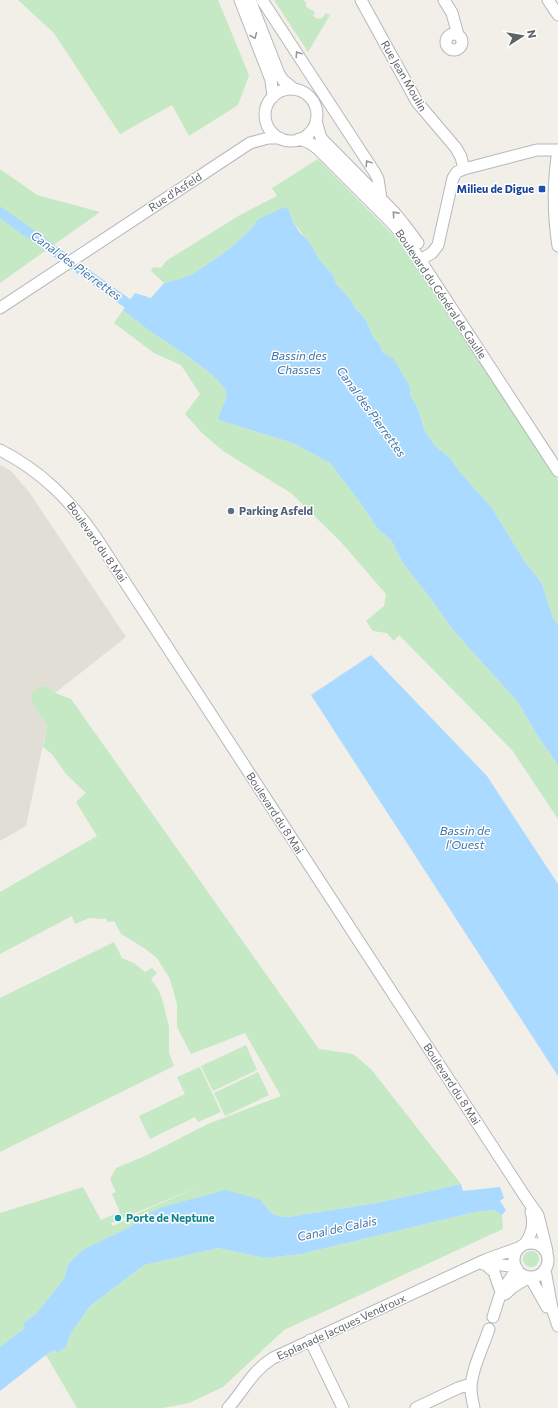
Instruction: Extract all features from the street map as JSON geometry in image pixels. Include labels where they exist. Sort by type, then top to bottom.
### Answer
[{"type":"street","points":[[240,0],[251,16],[281,77],[294,90]]},
{"type":"street","points":[[250,0],[251,16],[271,80],[273,97]]},
{"type":"street","points":[[262,0],[375,173],[378,179],[381,199]]},
{"type":"street","name":"Rue Jean Moulin","points":[[361,0],[417,102],[456,148],[464,169]]},
{"type":"street","points":[[444,0],[452,13],[458,35]]},
{"type":"street","points":[[548,0],[558,15]]},
{"type":"street","points":[[251,16],[264,10],[270,12]]},
{"type":"street","points":[[294,90],[304,93],[312,100],[316,110],[316,121],[308,133],[299,139],[291,141],[280,138],[274,134],[269,129],[265,118],[267,105],[273,97],[281,91],[294,90]]},
{"type":"street","name":"Rue d'Asfeld","points":[[0,308],[250,143],[259,132],[265,118]]},
{"type":"street","name":"Boulevard du Général de Gaulle","points":[[316,121],[321,138],[403,223],[423,258],[558,471]]},
{"type":"street","name":"Rue d'Asfeld","points":[[250,143],[268,138],[280,138]]},
{"type":"street","name":"Boulevard du Général de Gaulle","points":[[299,139],[310,143],[318,149],[365,196],[423,258],[558,458]]},
{"type":"street","points":[[423,258],[435,249],[439,241],[453,178],[457,172],[536,150],[558,150],[554,192],[557,239]]},
{"type":"street","name":"Boulevard du 8 Mai","points":[[0,450],[26,465],[56,489],[74,508],[95,536],[538,1215],[546,1251]]},
{"type":"street","name":"Boulevard du 8 Mai","points":[[522,1246],[530,1235],[533,1225],[533,1216],[526,1198]]},
{"type":"street","points":[[532,1242],[543,1247],[549,1260],[545,1270],[548,1290],[557,1324],[530,1277],[521,1274],[516,1268],[514,1258],[522,1246],[532,1242]]},
{"type":"street","name":"Esplanade Jacques Vendroux","points":[[231,1407],[252,1376],[266,1363],[310,1340],[485,1260],[522,1246]]},
{"type":"street","points":[[485,1264],[494,1272],[500,1297]]},
{"type":"street","name":"Esplanade Jacques Vendroux","points":[[470,1268],[485,1264],[500,1264],[516,1268]]},
{"type":"street","points":[[493,1317],[500,1297],[516,1268]]},
{"type":"street","points":[[500,1297],[530,1277],[537,1276],[545,1270]]},
{"type":"street","points":[[474,1408],[471,1395],[471,1384],[489,1329]]},
{"type":"street","points":[[310,1340],[343,1408]]},
{"type":"street","points":[[416,1408],[458,1388],[471,1384]]},
{"type":"shaded area","points":[[0,465],[10,470],[29,492],[126,637],[55,693],[49,687],[39,687],[34,706],[47,725],[26,826],[0,841]]},
{"type":"green space","points":[[18,0],[218,0],[249,75],[238,105],[189,136],[172,105],[120,134],[54,33]]},
{"type":"green space","points":[[274,0],[303,0],[306,2],[306,7],[315,12],[313,16],[318,19],[322,18],[326,13],[330,15],[308,52]]},
{"type":"green space","points":[[318,159],[404,246],[558,480],[558,625],[553,618],[542,584],[525,562],[492,508],[459,471],[451,459],[435,446],[424,429],[418,409],[410,395],[410,387],[383,353],[379,343],[373,337],[366,320],[355,308],[351,300],[335,284],[333,275],[319,260],[315,251],[292,220],[289,210],[257,220],[253,227],[232,247],[193,274],[164,283],[151,271],[153,267],[161,268],[166,261],[240,215],[277,196],[272,188]]},
{"type":"green space","points":[[0,169],[37,195],[100,212],[0,283]]},
{"type":"green space","points":[[123,310],[147,329],[203,367],[222,384],[227,395],[219,416],[219,420],[293,443],[330,463],[360,502],[377,528],[391,540],[403,563],[453,630],[518,702],[535,732],[558,765],[558,819],[512,750],[399,635],[394,641],[387,633],[373,631],[366,621],[384,606],[386,594],[340,541],[291,493],[223,451],[202,433],[185,414],[200,394],[181,365],[154,353],[114,323]]},
{"type":"green space","points":[[43,686],[49,687],[55,693],[71,699],[319,1049],[353,1054],[371,1069],[461,1184],[377,1203],[288,1217],[275,1215],[261,1200],[141,1217],[130,1227],[84,1249],[68,1264],[64,1279],[36,1314],[24,1322],[24,1329],[0,1347],[0,1213],[83,1187],[101,1220],[120,1212],[112,1194],[116,1192],[110,1179],[116,1168],[145,1156],[208,1124],[281,1096],[245,1033],[191,1054],[177,1027],[177,1004],[170,979],[157,958],[121,934],[114,921],[108,922],[105,918],[89,918],[75,924],[72,916],[0,954],[0,892],[97,836],[76,802],[86,793],[66,774],[52,754],[43,747],[47,725],[33,704],[32,693],[36,689]],"holes":[[[203,1185],[129,1217],[128,1219],[113,1226],[111,1223]]]},
{"type":"green space","points":[[114,942],[122,958],[134,963],[145,972],[152,968],[157,973],[151,979],[159,991],[163,1002],[169,1027],[169,1053],[174,1066],[0,1152],[0,998]]},
{"type":"green space","points":[[246,1045],[257,1070],[213,1091],[201,1066]]},
{"type":"green space","points":[[200,1067],[221,1112],[198,1122],[195,1117],[150,1139],[139,1116],[185,1094],[177,1077]]},
{"type":"green space","points":[[258,1072],[269,1095],[225,1116],[214,1093]]},
{"type":"green space","points":[[495,1210],[502,1215],[503,1229],[284,1330],[223,1387],[189,1403],[163,1408],[77,1408],[46,1355],[54,1350],[55,1353],[66,1347],[71,1333],[90,1306],[144,1265],[218,1248],[265,1258],[301,1254],[475,1212]]},
{"type":"green space","points":[[531,1251],[537,1253],[539,1259],[537,1265],[531,1267],[525,1265],[523,1259],[525,1253]]},
{"type":"water","name":"Bassin des Chasses","points":[[285,207],[289,210],[292,220],[300,233],[307,239],[319,260],[333,275],[336,284],[351,300],[355,308],[366,320],[373,337],[379,343],[383,353],[393,358],[410,387],[410,395],[418,409],[424,429],[435,446],[451,459],[459,471],[492,508],[525,562],[542,584],[553,618],[558,625],[558,765],[535,732],[518,702],[453,630],[403,563],[391,540],[377,528],[360,502],[330,463],[293,443],[219,420],[219,416],[227,395],[222,384],[203,367],[147,329],[123,310],[135,293],[151,298],[164,283],[193,274],[232,247],[253,227],[257,220]]},
{"type":"water","name":"Bassin de l'Ouest","points":[[371,655],[487,776],[558,884],[558,1076],[311,695]]},
{"type":"water","name":"Canal de Calais","points":[[461,1184],[463,1191],[500,1187],[504,1198],[500,1201],[506,1210],[502,1215],[494,1210],[475,1212],[301,1254],[265,1258],[218,1248],[144,1265],[90,1306],[71,1333],[66,1347],[56,1353],[54,1350],[46,1355],[0,1391],[0,1347],[24,1329],[24,1322],[36,1314],[64,1279],[68,1264],[84,1249],[130,1227],[141,1217],[163,1207],[226,1190],[261,1200],[275,1215],[288,1217],[377,1203]]},
{"type":"waterway","name":"Canal des Pierrettes","points":[[0,212],[138,311]]},
{"type":"place","name":"Milieu de Digue","points":[[542,189]]},
{"type":"place","name":"Parking Asfeld","points":[[231,511]]},
{"type":"place","name":"Porte de Neptune","points":[[118,1218]]}]
